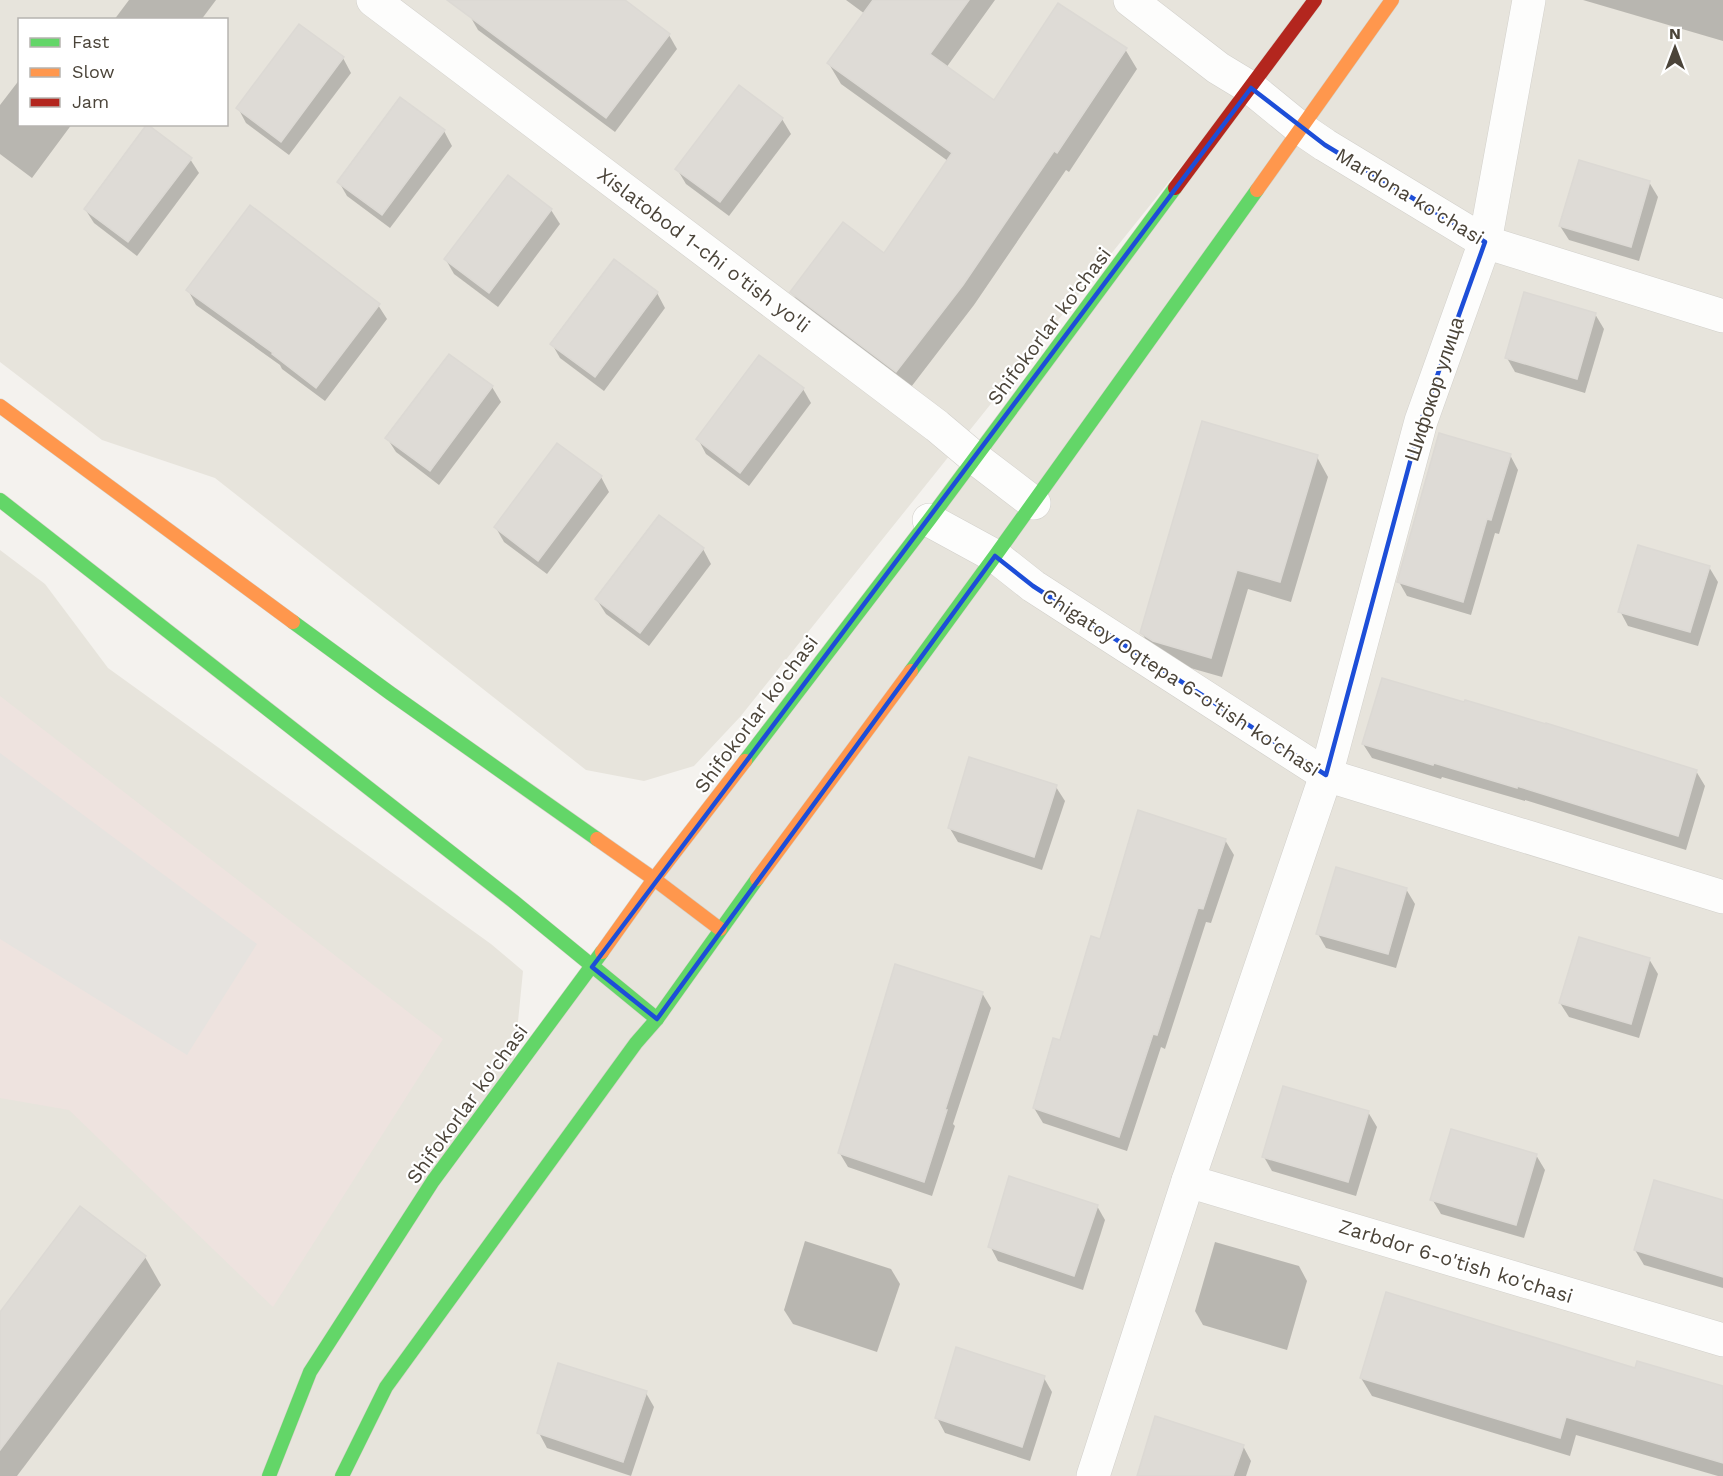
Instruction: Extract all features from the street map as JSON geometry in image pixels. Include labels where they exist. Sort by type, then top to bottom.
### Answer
[{"type":"main road","name":"Shifokorlar ko'chasi","points":[[269,1476],[310,1372],[433,1181],[592,967],[654,879],[929,520],[1315,0]]},
{"type":"main road","points":[[342,1476],[387,1387],[720,929],[996,556],[1392,0]]},
{"type":"main road","points":[[0,406],[390,693],[654,879],[720,929]]},
{"type":"main road","points":[[0,500],[513,901],[657,1018]]},
{"type":"street","name":"Xislatobod 1-chi o'tish yo'li","points":[[373,0],[1034,502]]},
{"type":"street","name":"Mardona ko'chasi","points":[[1130,0],[1218,68],[1251,88],[1300,128],[1485,242],[1723,316]]},
{"type":"street","name":"Шифокор улица","points":[[1093,1476],[1188,1181],[1326,776],[1421,421],[1485,242],[1529,0]]},
{"type":"street","name":"Chigatoy Oqtepa 6-o'tish ko'chasi","points":[[929,520],[996,556],[1033,586],[1326,776],[1723,897]]},
{"type":"street","name":"Zarbdor 6-o'tish ko'chasi","points":[[1188,1181],[1723,1340]]},
{"type":"highlighted area","points":[[1251,88],[1325,145],[1485,242],[1421,421],[1326,775],[1033,586],[995,556],[657,1019],[592,967]]},
{"type":"shaded area","points":[[0,0],[1311,0],[1244,88],[740,717],[694,766],[644,781],[586,770],[215,478],[102,440],[0,362]]},
{"type":"shaded area","points":[[1313,0],[1723,0],[1723,1476],[0,1476],[0,550],[45,584],[108,668],[491,944],[523,971],[513,1072]]},
{"type":"shaded area","points":[[0,696],[443,1039],[273,1307],[69,1110],[0,1098]]},
{"type":"shaded area","points":[[0,753],[257,944],[187,1055],[0,939]]},
{"type":"building","points":[[447,0],[625,0],[670,34],[606,118]]},
{"type":"building","points":[[873,0],[969,0],[930,54],[994,100],[1058,3],[1127,48],[1057,153],[1054,151],[963,285],[896,372],[790,292],[843,222],[884,253],[952,153],[827,63]]},
{"type":"building","points":[[299,24],[344,57],[281,142],[236,108]]},
{"type":"building","points":[[739,85],[783,118],[720,202],[675,169]]},
{"type":"building","points":[[400,97],[445,130],[382,215],[337,182]]},
{"type":"building","points":[[146,126],[150,126],[192,158],[128,242],[84,209]]},
{"type":"building","points":[[1579,160],[1650,181],[1631,247],[1559,226]]},
{"type":"building","points":[[508,175],[552,209],[489,293],[444,259]]},
{"type":"building","points":[[250,205],[380,304],[316,388],[273,353],[186,290]]},
{"type":"building","points":[[614,259],[658,292],[595,377],[550,344]]},
{"type":"building","points":[[1524,292],[1596,313],[1577,379],[1505,358]]},
{"type":"building","points":[[449,354],[493,386],[430,471],[385,438]]},
{"type":"building","points":[[759,355],[804,388],[740,473],[696,439]]},
{"type":"building","points":[[1202,421],[1318,455],[1280,582],[1237,570],[1211,658],[1153,641],[1140,633]]},
{"type":"building","points":[[1439,433],[1511,454],[1491,520],[1487,519],[1463,602],[1397,582]]},
{"type":"building","points":[[557,443],[602,476],[538,561],[494,527]]},
{"type":"building","points":[[659,515],[704,548],[640,633],[595,599]]},
{"type":"building","points":[[1638,545],[1710,566],[1690,632],[1618,612]]},
{"type":"building","points":[[1382,678],[1546,723],[1697,770],[1678,836],[1517,786],[1517,788],[1362,744]]},
{"type":"building","points":[[969,757],[1057,785],[1034,857],[948,828]]},
{"type":"building","points":[[1138,810],[1226,839],[1203,909],[1198,908],[1157,1035],[1153,1034],[1119,1137],[1033,1108],[1053,1038],[1060,1040],[1091,936],[1100,939]]},
{"type":"building","points":[[1336,867],[1407,888],[1388,954],[1316,934]]},
{"type":"building","points":[[1579,937],[1650,958],[1631,1024],[1559,1003]]},
{"type":"building","points":[[895,964],[983,992],[924,1182],[838,1153]]},
{"type":"building","points":[[1283,1086],[1369,1111],[1348,1182],[1262,1157]]},
{"type":"building","points":[[1451,1129],[1537,1154],[1516,1225],[1430,1200]]},
{"type":"building","points":[[1009,1176],[1098,1205],[1074,1276],[988,1247]]},
{"type":"building","points":[[1654,1180],[1723,1200],[1723,1277],[1634,1250]]},
{"type":"building","points":[[80,1206],[146,1256],[0,1450],[0,1312]]},
{"type":"building","points":[[1386,1292],[1635,1368],[1637,1361],[1723,1386],[1723,1463],[1566,1417],[1560,1438],[1360,1378]]},
{"type":"building","points":[[956,1347],[1045,1376],[1022,1447],[935,1418]]},
{"type":"building","points":[[558,1363],[647,1391],[623,1462],[537,1433]]},
{"type":"building","points":[[1155,1416],[1244,1445],[1233,1476],[1137,1476]]},
{"type":"traffic: fast","points":[[745,761],[929,520],[1175,188]]},
{"type":"traffic: fast","points":[[911,671],[1257,190]]},
{"type":"traffic: fast","points":[[0,500],[513,901],[657,1019]]},
{"type":"traffic: fast","points":[[293,622],[597,839]]},
{"type":"traffic: fast","points":[[342,1476],[386,1387],[636,1043],[657,1019],[757,879]]},
{"type":"traffic: fast","points":[[269,1476],[310,1372],[433,1181],[602,952]]},
{"type":"traffic: slow","points":[[1257,190],[1392,0]]},
{"type":"traffic: slow","points":[[0,406],[293,622]]},
{"type":"traffic: slow","points":[[757,879],[911,671]]},
{"type":"traffic: slow","points":[[602,952],[654,879],[745,761]]},
{"type":"traffic: slow","points":[[597,839],[720,929]]},
{"type":"traffic: jam","points":[[1175,188],[1315,0]]}]
